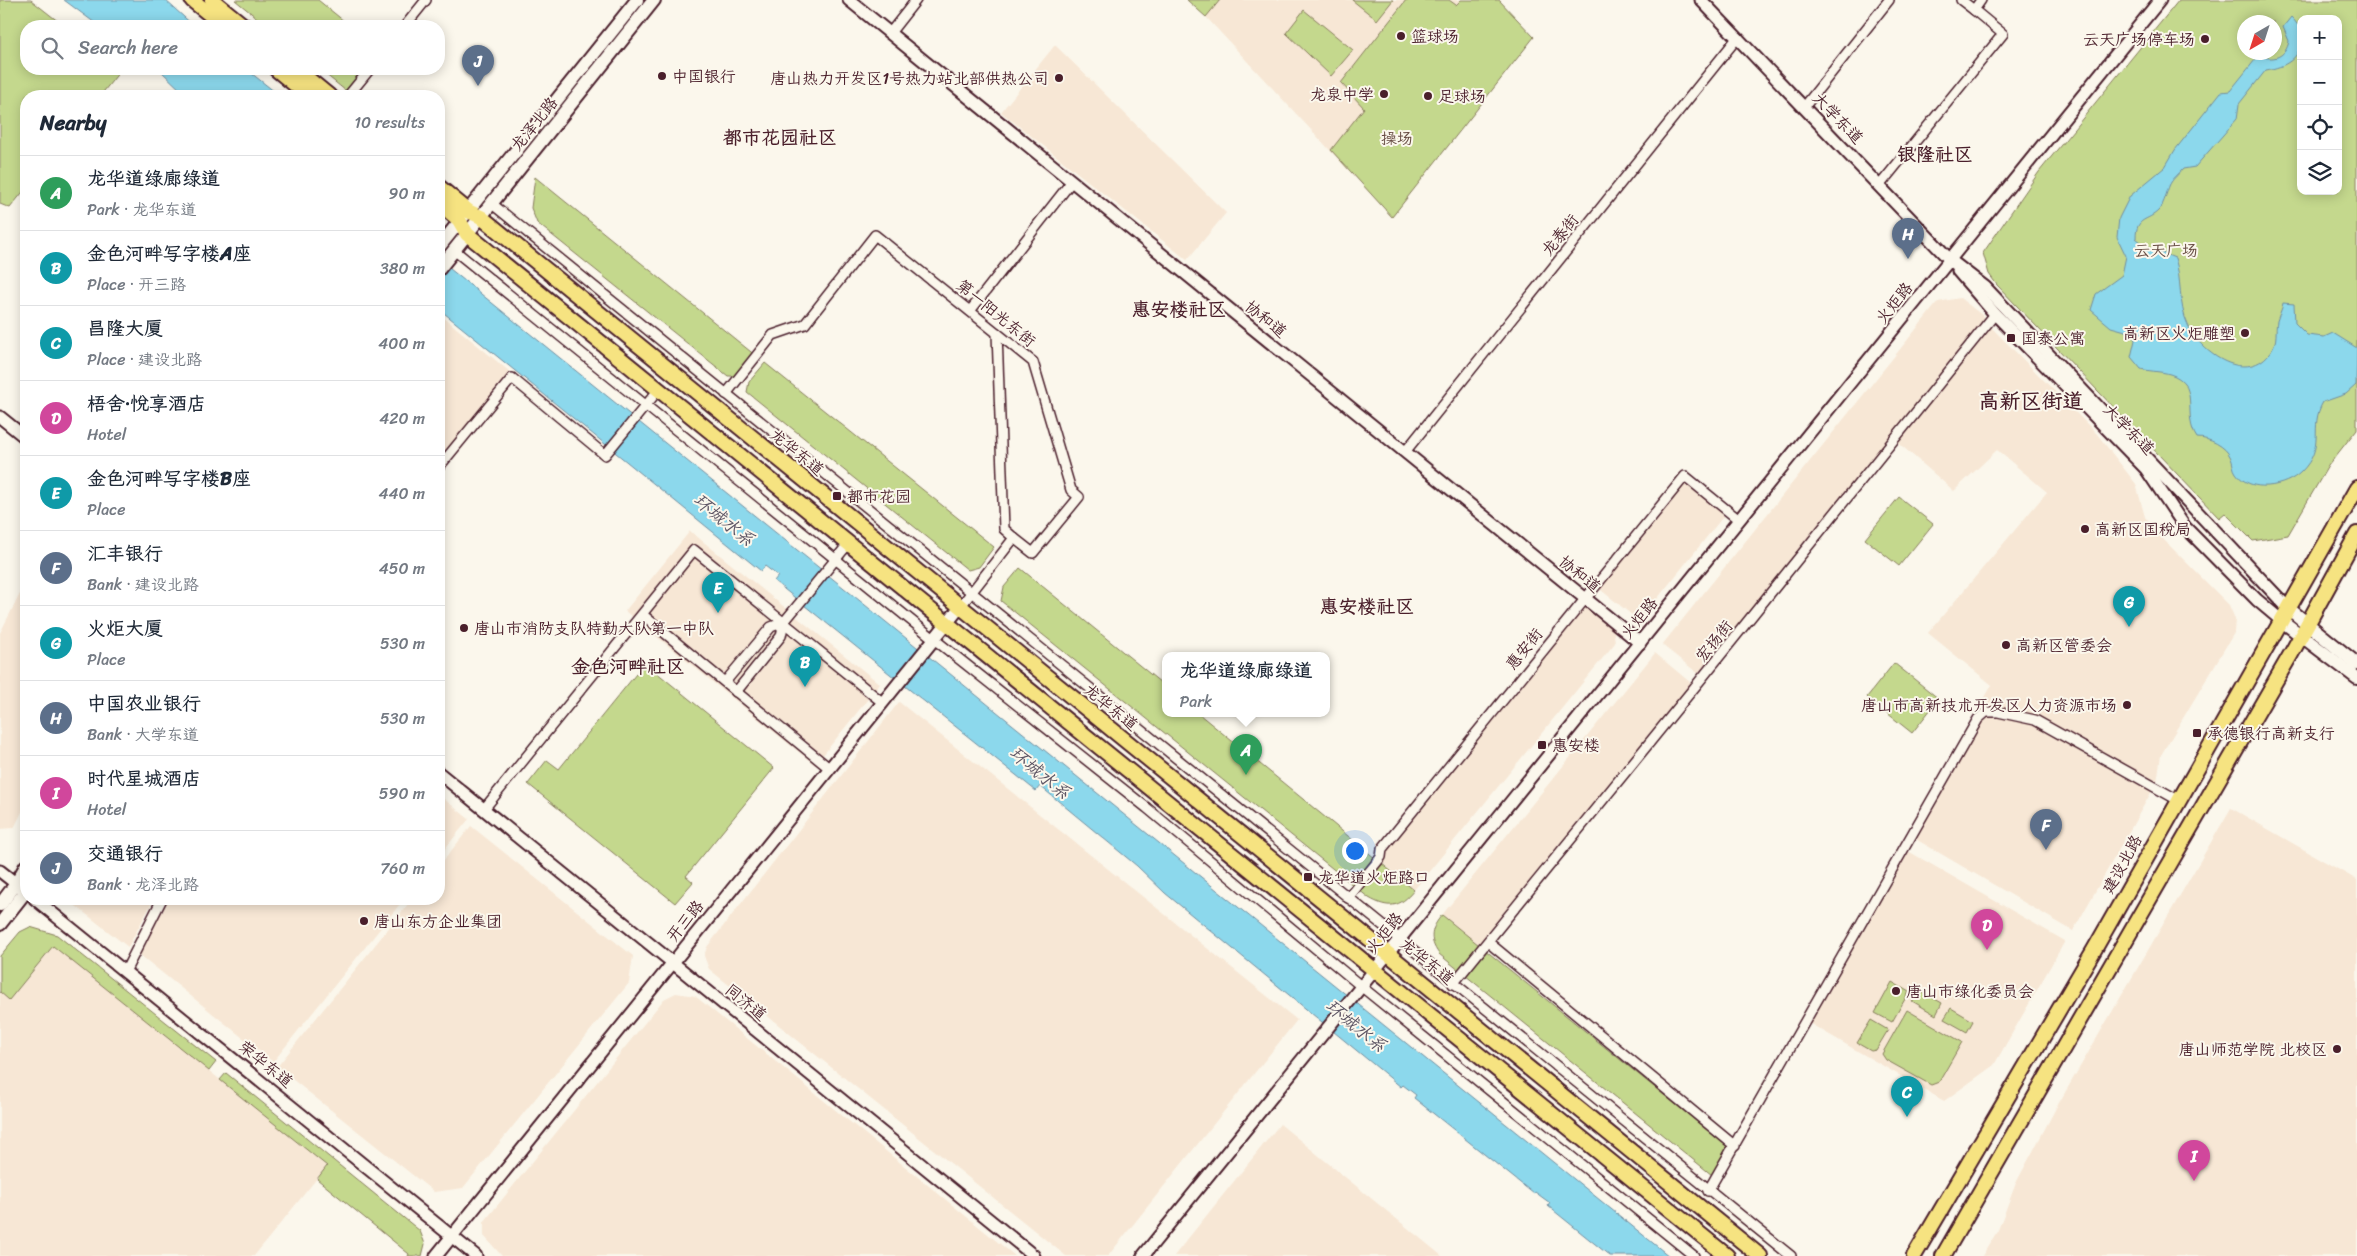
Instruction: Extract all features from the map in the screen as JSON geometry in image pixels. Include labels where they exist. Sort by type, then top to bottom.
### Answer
[{"type":"main road","points":[[192,0],[217,20]]},
{"type":"main road","points":[[212,0],[237,20]]},
{"type":"main road","name":"龙泽北路","points":[[445,239],[638,0]]},
{"type":"main road","name":"龙泽北路","points":[[446,260],[654,0]]},
{"type":"main road","points":[[283,75],[302,90]]},
{"type":"main road","points":[[303,75],[322,90]]},
{"type":"main road","name":"龙华东道","points":[[445,194],[464,215],[467,234],[660,388],[1728,1256]]},
{"type":"main road","name":"龙华东道","points":[[445,206],[464,215],[481,216],[960,607],[1389,952],[1760,1256]]},
{"type":"main road","name":"建设北路","points":[[1914,1256],[2094,950],[2357,488]]},
{"type":"main road","points":[[1943,1256],[2357,534]]},
{"type":"main road","points":[[2285,615],[2357,678]]},
{"type":"main road","points":[[2303,629],[2357,664]]},
{"type":"main road","points":[[0,905],[20,892]]},
{"type":"main road","points":[[0,924],[20,896]]},
{"type":"street","points":[[410,20],[426,0]]},
{"type":"street","name":"协和道","points":[[849,0],[1640,643]]},
{"type":"street","points":[[890,33],[916,0]]},
{"type":"street","name":"大学东道","points":[[1701,0],[1805,106],[1950,260],[1985,288],[2285,615]]},
{"type":"street","points":[[1805,106],[1889,0]]},
{"type":"street","points":[[1880,185],[2003,34],[1961,0]]},
{"type":"street","points":[[1974,10],[1981,0]]},
{"type":"street","name":"火炬路","points":[[1143,1256],[1950,260],[2155,1]]},
{"type":"street","name":"龙泰街","points":[[1405,452],[1738,37]]},
{"type":"street","points":[[353,90],[365,75]]},
{"type":"street","points":[[970,311],[1072,181]]},
{"type":"street","points":[[492,203],[970,593],[1708,1191],[1791,1256]]},
{"type":"street","name":"第一阳光东街","points":[[726,394],[773,335],[805,324],[875,235],[1033,362],[1071,490],[1079,497],[1033,553],[1014,538]]},
{"type":"street","points":[[446,260],[646,406],[1132,796],[1362,987],[1694,1256]]},
{"type":"street","name":"大学东道","points":[[1950,260],[1964,281],[2146,470],[2186,527],[2257,600],[2285,615]]},
{"type":"street","name":"宏扬街","points":[[1453,984],[1995,314]]},
{"type":"street","points":[[960,607],[1014,538],[1004,529],[997,333]]},
{"type":"street","points":[[445,460],[512,378],[605,455],[660,388]]},
{"type":"street","points":[[0,417],[20,433]]},
{"type":"street","name":"惠安街","points":[[1348,898],[1381,857],[1382,849],[1684,476],[1739,520]]},
{"type":"street","points":[[736,692],[781,636],[784,622],[849,543]]},
{"type":"street","points":[[484,809],[694,550],[882,702]]},
{"type":"street","name":"开三路","points":[[436,1256],[960,607]]},
{"type":"street","points":[[643,615],[829,768]]},
{"type":"street","points":[[725,682],[771,627],[784,622]]},
{"type":"street","points":[[1708,1191],[1978,719],[1986,712],[1998,712],[2040,722],[2178,800]]},
{"type":"street","name":"同济道","points":[[445,778],[1034,1256]]},
{"type":"street","points":[[0,871],[20,887]]},
{"type":"street","name":"荣华东道","points":[[42,905],[476,1256]]},
{"type":"street","points":[[125,972],[159,905]]},
{"type":"street","points":[[1488,942],[1735,1146]]},
{"type":"shaded area","name":"龙泉中学","points":[[1187,0],[1499,0],[1534,37],[1392,217],[1206,17]]},
{"type":"shaded area","points":[[1055,45],[1226,213],[1187,260],[1001,112]]},
{"type":"shaded area","points":[[1960,298],[1987,319],[1700,675],[1662,645],[1938,302]]},
{"type":"shaded area","points":[[445,319],[510,372],[445,452]]},
{"type":"shaded area","points":[[1990,326],[2097,434],[2136,484],[2145,517],[2164,540],[2229,605],[2235,619],[2234,633],[2161,755],[2157,782],[2073,931],[1907,834],[1992,685],[1928,633],[2047,492],[1997,450],[1954,491],[1895,440]]},
{"type":"shaded area","points":[[1686,473],[1730,508],[1645,614],[1632,615],[1596,586]]},
{"type":"shaded area","points":[[690,531],[880,684],[815,765],[625,611]]},
{"type":"shaded area","points":[[20,594],[20,816],[14,828],[0,829],[0,633]]},
{"type":"shaded area","points":[[1584,600],[1613,624],[1615,643],[1414,890],[1377,858]]},
{"type":"shaded area","points":[[1655,653],[1691,683],[1479,945],[1442,915]]},
{"type":"shaded area","points":[[899,702],[1297,1020],[1108,1256],[1066,1256],[709,969],[704,956],[707,947]]},
{"type":"shaded area","points":[[445,800],[469,819],[445,849]]},
{"type":"shaded area","points":[[2231,808],[2357,880],[2357,1256],[1982,1256],[1998,1230],[2016,1183],[2056,1108]]},
{"type":"shaded area","points":[[471,826],[633,956],[629,983],[463,1188],[434,1192],[277,1067],[407,905],[445,905],[445,858]]},
{"type":"shaded area","points":[[1908,851],[2065,941],[1994,1065],[1944,1101],[1809,1023]]},
{"type":"shaded area","points":[[75,905],[151,905],[128,947]]},
{"type":"shaded area","points":[[166,905],[399,905],[273,1062],[140,955]]},
{"type":"shaded area","points":[[53,945],[327,1166],[254,1256],[0,1256],[0,992],[9,999]]},
{"type":"shaded area","points":[[676,993],[695,996],[1015,1256],[502,1256],[484,1236],[484,1222],[664,999]]},
{"type":"shaded area","points":[[1280,1124],[1442,1256],[1174,1256]]},
{"type":"green space","points":[[0,0],[31,0],[56,20],[20,20],[20,75],[117,75],[105,90],[20,90],[20,196],[10,208],[0,204]]},
{"type":"green space","points":[[235,0],[318,0],[343,20],[260,20]]},
{"type":"green space","points":[[1187,0],[1220,0],[1206,17]]},
{"type":"green space","points":[[1352,0],[1393,0],[1377,20]]},
{"type":"green space","name":"操场","points":[[1406,0],[1449,0],[1456,5],[1461,0],[1499,0],[1534,37],[1392,217],[1331,150],[1364,108],[1341,83]]},
{"type":"green space","name":"云天广场","points":[[2179,0],[2357,0],[2357,429],[2328,466],[2288,535],[2253,541],[2225,513],[2219,518],[1997,285],[1989,274],[1983,253],[2039,172]]},
{"type":"green space","points":[[1304,10],[1353,50],[1331,76],[1286,33]]},
{"type":"green space","points":[[326,75],[358,75],[345,90]]},
{"type":"green space","points":[[535,177],[756,356],[740,376],[728,376],[537,223],[531,208]]},
{"type":"green space","points":[[765,363],[994,547],[979,567],[968,570],[747,392],[749,382]]},
{"type":"green space","points":[[1899,497],[1933,524],[1899,566],[1865,539]]},
{"type":"green space","points":[[1020,568],[1162,684],[1162,717],[1203,717],[1414,890],[1404,900],[1393,905],[1382,904],[1369,898],[1001,601],[1004,587]]},
{"type":"green space","points":[[645,663],[774,768],[686,876],[693,882],[675,903],[528,784],[547,760],[559,769]]},
{"type":"green space","points":[[1894,663],[1939,699],[1912,733],[1867,697]]},
{"type":"green space","points":[[1442,915],[1728,1147],[1712,1175],[1439,954],[1433,943],[1432,934],[1435,924]]},
{"type":"green space","points":[[30,927],[57,935],[216,1062],[209,1071],[53,946],[9,1000],[0,992],[0,956],[20,932]]},
{"type":"green space","points":[[1892,982],[1909,992],[1892,1022],[1875,1013]]},
{"type":"green space","points":[[1919,990],[1942,1003],[1936,1015],[1912,1001]]},
{"type":"green space","points":[[1951,1008],[1973,1021],[1967,1032],[1944,1019]]},
{"type":"green space","points":[[1907,1010],[1962,1042],[1939,1082],[1931,1085],[1886,1060],[1882,1054]]},
{"type":"green space","points":[[1871,1020],[1888,1030],[1876,1050],[1871,1051],[1857,1043]]},
{"type":"green space","points":[[226,1073],[420,1231],[425,1244],[422,1256],[408,1256],[409,1254],[317,1179],[327,1166],[220,1080]]},
{"type":"water","points":[[64,0],[165,0],[187,20],[91,20]]},
{"type":"water","points":[[2291,17],[2297,24],[2297,53],[2295,57],[2279,67],[2266,70],[2239,104],[2237,119],[2195,167],[2183,169],[2173,180],[2159,210],[2143,220],[2138,226],[2136,238],[2147,247],[2175,258],[2183,309],[2188,325],[2194,336],[2203,346],[2226,362],[2238,366],[2251,365],[2262,360],[2272,350],[2276,339],[2277,321],[2283,303],[2294,304],[2295,323],[2307,335],[2324,337],[2333,333],[2357,348],[2356,385],[2346,394],[2323,402],[2317,420],[2313,454],[2309,463],[2301,472],[2286,481],[2268,486],[2259,486],[2242,480],[2235,471],[2229,454],[2221,446],[2212,441],[2197,438],[2191,421],[2189,395],[2183,381],[2171,374],[2141,369],[2131,357],[2135,340],[2133,333],[2111,327],[2091,310],[2096,294],[2122,275],[2126,256],[2117,237],[2119,218],[2130,196],[2165,167],[2175,150],[2221,92],[2230,91],[2255,60],[2282,60],[2282,54],[2289,41],[2283,27]]},
{"type":"water","points":[[165,75],[254,75],[272,90],[181,90]]},
{"type":"water","name":"环城水系","points":[[445,265],[1669,1256],[1610,1256],[1548,1206],[1550,1203],[1535,1192],[1534,1194],[1414,1098],[1416,1095],[1403,1085],[1401,1087],[1165,893],[1137,866],[1040,786],[1036,791],[774,581],[778,576],[765,566],[761,571],[445,314]]},
{"type":"place","name":"篮球场","points":[[1401,36]]},
{"type":"place","name":"云天广场停车场","points":[[2205,39]]},
{"type":"place","name":"中国银行","points":[[662,76]]},
{"type":"place","name":"唐山热力开发区1号热力站北部供热公司","points":[[1059,78]]},
{"type":"place","name":"交通银行","points":[[478,86]]},
{"type":"place","name":"龙泉中学","points":[[1384,94]]},
{"type":"place","name":"足球场","points":[[1428,96]]},
{"type":"place","name":"中国农业银行","points":[[1908,259]]},
{"type":"place","name":"高新区火炬雕塑","points":[[2245,333]]},
{"type":"place","name":"国泰公寓","points":[[2011,338]]},
{"type":"place","name":"都市花园","points":[[837,496]]},
{"type":"place","name":"高新区国税局","points":[[2085,529]]},
{"type":"place","name":"金色河畔写字楼B座","points":[[718,613]]},
{"type":"place","name":"火炬大厦","points":[[2129,627]]},
{"type":"place","name":"唐山市消防支队特勤大队第一中队","points":[[464,628]]},
{"type":"place","name":"高新区管委会","points":[[2006,645]]},
{"type":"place","name":"金色河畔写字楼A座","points":[[805,687]]},
{"type":"place","name":"唐山市高新技术开发区人力资源市场","points":[[2127,705]]},
{"type":"place","name":"承德银行高新支行","points":[[2197,733]]},
{"type":"place","name":"惠安楼","points":[[1542,745]]},
{"type":"place","name":"龙华道绿廊绿道","points":[[1246,775]]},
{"type":"place","name":"汇丰银行","points":[[2046,850]]},
{"type":"place","name":"龙华道火炬路口","points":[[1308,877]]},
{"type":"place","name":"唐山东方企业集团","points":[[364,921]]},
{"type":"place","name":"梧舍·悦享酒店","points":[[1987,950]]},
{"type":"place","name":"唐山市绿化委员会","points":[[1896,991]]},
{"type":"place","name":"唐山师范学院 北校区","points":[[2337,1049]]},
{"type":"place","name":"昌隆大厦","points":[[1907,1117]]},
{"type":"place","name":"时代星城酒店","points":[[2194,1181]]},
{"type":"district","name":"都市花园社区","points":[[780,137]]},
{"type":"district","name":"银隆社区","points":[[1935,154]]},
{"type":"district","name":"惠安楼社区","points":[[1179,309]]},
{"type":"district","name":"高新区街道","points":[[2031,401]]},
{"type":"district","name":"惠安楼社区","points":[[1367,606]]},
{"type":"district","name":"金色河畔社区","points":[[628,666]]}]
